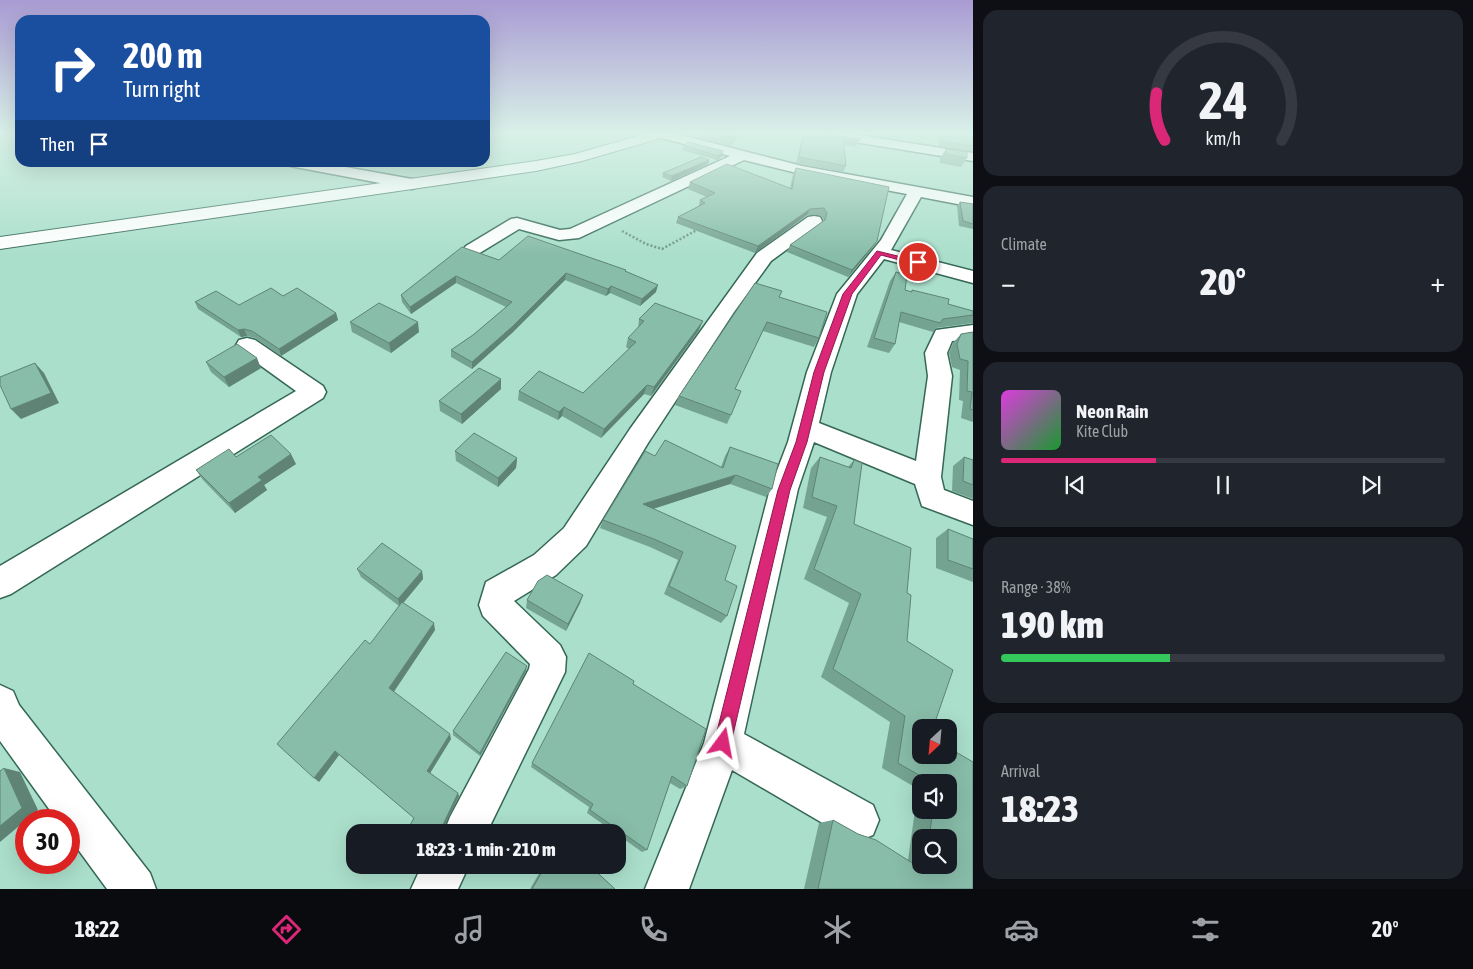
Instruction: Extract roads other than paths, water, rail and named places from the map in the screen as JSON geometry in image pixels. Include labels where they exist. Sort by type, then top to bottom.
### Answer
[{"type":"street","points":[[354,173],[412,184]]},
{"type":"street","points":[[0,243],[479,173]]},
{"type":"street","points":[[472,250],[517,223],[560,235],[573,234],[704,173]]},
{"type":"street","points":[[820,173],[973,202]]},
{"type":"street","points":[[668,889],[723,743],[784,490],[805,428],[819,372],[847,294],[888,242],[917,192]]},
{"type":"street","points":[[469,824],[547,672],[548,657],[495,606],[497,593],[545,564],[575,537],[725,310],[764,257],[814,221]]},
{"type":"street","points":[[879,252],[973,277]]},
{"type":"street","points":[[972,332],[944,335],[936,353],[940,376],[927,477],[932,498],[973,513]]},
{"type":"street","points":[[0,583],[314,392],[248,345]]},
{"type":"street","points":[[805,428],[927,477]]},
{"type":"street","points":[[2,715],[129,887]]},
{"type":"street","points":[[723,743],[858,820]]},
{"type":"street","points":[[433,889],[442,874]]}]
